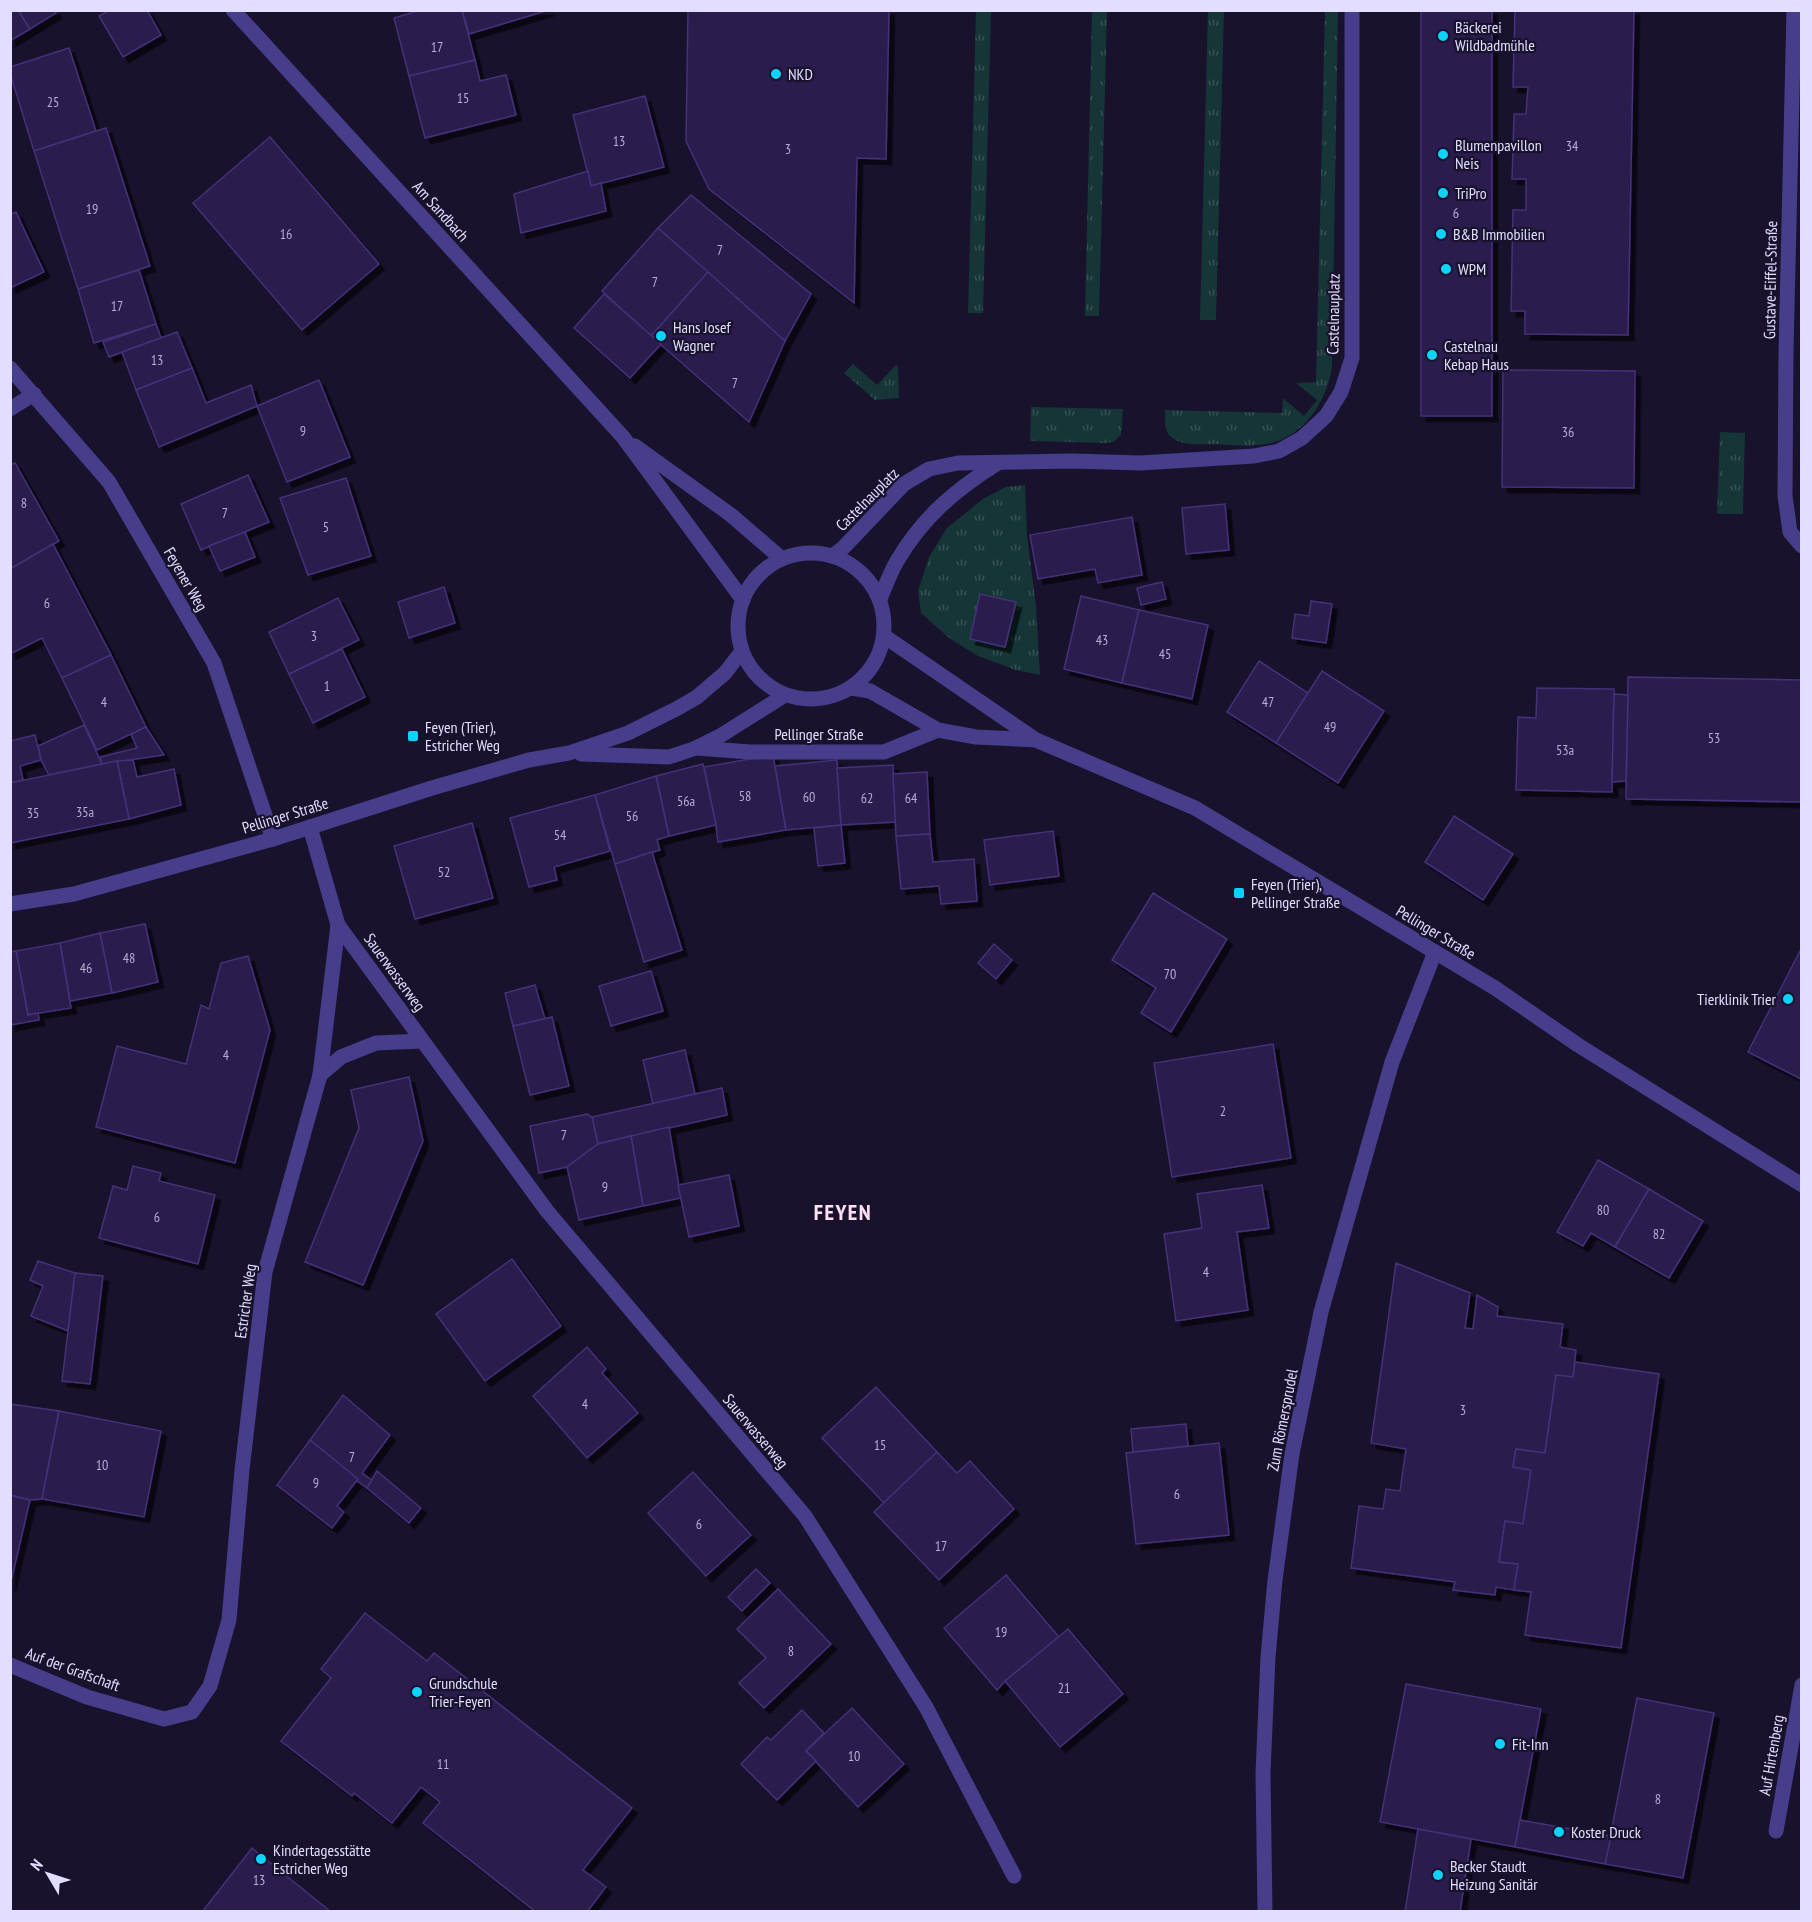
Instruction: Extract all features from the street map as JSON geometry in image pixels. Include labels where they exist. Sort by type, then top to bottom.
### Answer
[{"type":"street","name":"Am Sandbach","points":[[233,10],[622,437],[743,600]]},
{"type":"street","name":"Castelnauplatz","points":[[832,556],[843,548],[904,484],[930,469],[958,463],[1072,461],[1141,463],[1254,456],[1279,451],[1302,438],[1326,416],[1341,392],[1352,358],[1352,10]]},
{"type":"street","name":"Gustave-Eiffel-Straße","points":[[1794,10],[1785,496],[1790,532],[1802,546]]},
{"type":"street","name":"Feyener Weg","points":[[10,368],[109,482],[214,663],[273,839]]},
{"type":"street","points":[[10,410],[34,394]]},
{"type":"street","name":"Am Sandbach","points":[[622,437],[731,515],[782,560]]},
{"type":"street","points":[[880,599],[895,563],[915,533],[936,508],[958,489],[998,463]]},
{"type":"street","points":[[815,553],[832,556],[848,563],[861,573],[872,585],[880,599],[884,617],[884,636],[879,656],[867,674],[851,688],[830,697],[807,700],[785,695],[766,685],[752,669],[742,651],[738,625],[743,600],[752,583],[765,569],[782,560],[815,553]]},
{"type":"street","name":"Pellinger Straße","points":[[884,636],[1036,740],[1195,808],[1495,988],[1578,1045],[1802,1185]]},
{"type":"street","name":"Pellinger Straße","points":[[10,904],[74,894],[273,839],[432,788],[529,760],[569,753],[628,733],[697,697],[725,673],[742,651]]},
{"type":"street","name":"Pellinger Straße","points":[[851,688],[870,691],[938,730],[976,737],[1036,740]]},
{"type":"street","name":"Pellinger Straße","points":[[569,753],[669,757],[696,748],[720,736],[785,695]]},
{"type":"street","name":"Pellinger Straße","points":[[696,748],[750,752],[884,752],[938,730]]},
{"type":"street","name":"Estricher Weg","points":[[123,1707],[164,1719],[192,1712],[210,1686],[229,1620],[242,1470],[265,1272],[320,1075],[338,925],[310,827]]},
{"type":"street","name":"Sauerwasserweg","points":[[338,925],[547,1211],[805,1516],[926,1707],[1014,1876]]},
{"type":"street","name":"Zum Römersprudel","points":[[1265,1911],[1263,1773],[1268,1657],[1275,1580],[1292,1454],[1321,1312],[1385,1085],[1435,952]]},
{"type":"street","points":[[320,1075],[341,1057],[376,1043],[422,1041]]},
{"type":"street","name":"Auf der Grafschaft","points":[[10,1665],[87,1697],[123,1707]]},
{"type":"street","name":"Auf Hirtenberg","points":[[1776,1831],[1802,1685]]},
{"type":"green space","points":[[976,11],[991,11],[983,313],[968,313]]},
{"type":"green space","points":[[1092,11],[1107,11],[1099,316],[1085,316]]},
{"type":"green space","points":[[1208,11],[1224,11],[1216,320],[1200,320]]},
{"type":"green space","points":[[1325,11],[1338,11],[1332,368],[1329,381],[1311,417],[1291,435],[1279,440],[1247,446],[1180,442],[1170,436],[1167,431],[1165,410],[1282,413],[1283,398],[1304,416],[1317,400],[1296,383],[1316,382]]},
{"type":"green space","points":[[853,364],[877,385],[896,365],[898,367],[899,398],[875,400],[844,373]]},
{"type":"green space","points":[[1031,407],[1123,409],[1121,435],[1113,442],[1105,443],[1030,441]]},
{"type":"green space","points":[[1720,432],[1745,433],[1743,514],[1717,514]]},
{"type":"green space","points":[[1025,485],[1027,536],[1036,606],[1040,675],[1016,670],[978,656],[949,638],[921,613],[918,591],[929,557],[947,528],[983,499],[1006,487]]},
{"type":"building","points":[[10,10],[18,10],[30,29],[10,41]]},
{"type":"building","points":[[18,10],[55,10],[56,13],[30,29]]},
{"type":"building","points":[[110,10],[147,10],[161,35],[123,57],[99,16]]},
{"type":"building","points":[[421,10],[462,10],[475,60],[409,76],[394,18]]},
{"type":"building","points":[[462,10],[549,10],[469,34]]},
{"type":"building","points":[[688,10],[889,10],[886,159],[857,158],[854,303],[709,189],[686,141]]},
{"type":"building","points":[[1421,10],[1492,10],[1492,416],[1421,416]]},
{"type":"building","points":[[1515,10],[1634,10],[1628,335],[1525,334],[1525,311],[1511,311],[1513,210],[1526,210],[1526,179],[1512,179],[1514,114],[1526,114],[1528,87],[1513,87]]},
{"type":"building","points":[[69,48],[96,131],[34,151],[10,67]]},
{"type":"building","points":[[475,60],[480,81],[506,75],[516,115],[425,138],[409,76]]},
{"type":"building","points":[[645,96],[664,167],[591,186],[573,115]]},
{"type":"building","points":[[106,128],[150,266],[78,289],[34,151]]},
{"type":"building","points":[[270,137],[379,264],[302,330],[193,203]]},
{"type":"building","points":[[588,171],[591,186],[601,183],[606,211],[521,233],[514,194]]},
{"type":"building","points":[[691,195],[811,294],[785,341],[658,228]]},
{"type":"building","points":[[16,212],[44,272],[10,288],[10,215]]},
{"type":"building","points":[[658,228],[708,272],[651,336],[602,291]]},
{"type":"building","points":[[139,270],[156,324],[94,343],[78,289]]},
{"type":"building","points":[[708,272],[785,341],[749,422],[651,336]]},
{"type":"building","points":[[604,294],[661,344],[630,378],[574,328]]},
{"type":"building","points":[[156,324],[161,338],[109,357],[103,342]]},
{"type":"building","points":[[177,332],[192,368],[136,390],[122,352]]},
{"type":"building","points":[[192,368],[206,403],[251,385],[257,406],[159,447],[136,390]]},
{"type":"building","points":[[1503,370],[1635,371],[1634,488],[1502,487]]},
{"type":"building","points":[[319,380],[350,457],[287,482],[257,406]]},
{"type":"building","points":[[15,463],[59,541],[10,569],[10,465]]},
{"type":"building","points":[[248,475],[269,522],[201,550],[181,504]]},
{"type":"building","points":[[346,478],[371,556],[308,575],[280,498]]},
{"type":"building","points":[[1225,504],[1229,550],[1186,554],[1182,508]]},
{"type":"building","points":[[1132,517],[1142,575],[1098,583],[1095,569],[1038,579],[1030,535]]},
{"type":"building","points":[[245,532],[255,557],[220,571],[209,546]]},
{"type":"building","points":[[53,544],[111,655],[62,678],[42,638],[10,654],[10,569]]},
{"type":"building","points":[[1162,582],[1166,599],[1141,605],[1137,588]]},
{"type":"building","points":[[444,587],[455,623],[409,638],[398,602]]},
{"type":"building","points":[[980,594],[1016,602],[1005,647],[970,639]]},
{"type":"building","points":[[1081,596],[1139,610],[1122,683],[1064,669]]},
{"type":"building","points":[[338,598],[359,640],[289,674],[269,632]]},
{"type":"building","points":[[1311,601],[1332,604],[1326,643],[1292,638],[1295,614],[1309,616]]},
{"type":"building","points":[[1139,610],[1208,625],[1192,699],[1122,683]]},
{"type":"building","points":[[342,649],[365,697],[313,723],[289,674]]},
{"type":"building","points":[[111,655],[146,727],[97,750],[62,678]]},
{"type":"building","points":[[1259,661],[1308,693],[1276,743],[1227,712]]},
{"type":"building","points":[[1322,671],[1384,711],[1338,783],[1276,743]]},
{"type":"building","points":[[1628,677],[1802,680],[1802,802],[1626,799]]},
{"type":"building","points":[[1537,688],[1614,689],[1612,792],[1516,790],[1518,717],[1536,718]]},
{"type":"building","points":[[1614,694],[1628,695],[1626,781],[1612,782]]},
{"type":"building","points":[[84,725],[102,764],[49,775],[41,760],[38,746]]},
{"type":"building","points":[[146,727],[164,755],[102,764],[100,757],[137,748],[131,734]]},
{"type":"building","points":[[35,735],[41,760],[20,766],[23,780],[10,783],[10,741]]},
{"type":"building","points":[[773,755],[786,830],[718,842],[704,767]]},
{"type":"building","points":[[133,760],[137,777],[174,769],[181,805],[129,819],[117,761]]},
{"type":"building","points":[[837,760],[841,825],[786,830],[775,766]]},
{"type":"building","points":[[117,761],[129,819],[10,843],[10,783]]},
{"type":"building","points":[[703,764],[716,825],[669,836],[656,776]]},
{"type":"building","points":[[893,765],[896,822],[841,825],[837,768]]},
{"type":"building","points":[[927,772],[930,834],[896,836],[893,774]]},
{"type":"building","points":[[656,776],[669,836],[657,840],[660,850],[615,864],[595,795]]},
{"type":"building","points":[[595,795],[610,851],[554,867],[557,880],[529,887],[510,818]]},
{"type":"building","points":[[1454,816],[1513,854],[1483,900],[1425,862]]},
{"type":"building","points":[[472,823],[493,898],[415,919],[394,846]]},
{"type":"building","points":[[841,825],[845,863],[818,866],[814,828]]},
{"type":"building","points":[[1053,831],[1059,876],[990,885],[984,840]]},
{"type":"building","points":[[930,834],[933,862],[974,859],[977,901],[941,904],[939,886],[901,889],[896,836]]},
{"type":"building","points":[[652,852],[682,950],[644,962],[615,864]]},
{"type":"building","points":[[1153,893],[1227,939],[1171,1032],[1141,1013],[1156,988],[1112,960]]},
{"type":"building","points":[[145,924],[158,982],[112,993],[100,933]]},
{"type":"building","points":[[100,933],[112,993],[70,1001],[60,943]]},
{"type":"building","points":[[60,943],[71,1008],[28,1015],[16,951]]},
{"type":"building","points":[[994,944],[1012,960],[996,979],[978,963]]},
{"type":"building","name":"Tierklinik Trier","points":[[1802,947],[1802,1079],[1801,1079],[1748,1052]]},
{"type":"building","points":[[16,951],[28,1015],[38,1013],[39,1020],[10,1025],[10,952]]},
{"type":"building","points":[[248,956],[270,1030],[235,1163],[96,1127],[117,1046],[186,1064],[201,1005],[209,1009],[221,963]]},
{"type":"building","points":[[651,971],[663,1011],[611,1026],[599,986]]},
{"type":"building","points":[[535,985],[545,1019],[513,1026],[505,993]]},
{"type":"building","points":[[552,1017],[569,1086],[530,1095],[513,1026]]},
{"type":"building","points":[[1273,1044],[1291,1158],[1172,1177],[1154,1063]]},
{"type":"building","points":[[685,1050],[695,1094],[653,1104],[643,1060]]},
{"type":"building","points":[[409,1077],[423,1141],[363,1285],[305,1262],[359,1128],[351,1090]]},
{"type":"building","points":[[722,1088],[727,1115],[598,1144],[592,1117]]},
{"type":"building","points":[[587,1114],[592,1117],[598,1144],[567,1167],[539,1173],[530,1126]]},
{"type":"building","points":[[669,1127],[681,1198],[643,1206],[631,1136]]},
{"type":"building","points":[[631,1136],[643,1206],[579,1220],[567,1167],[598,1144]]},
{"type":"building","points":[[1598,1160],[1649,1189],[1615,1247],[1591,1233],[1583,1246],[1557,1232]]},
{"type":"building","points":[[133,1166],[161,1173],[159,1181],[215,1195],[198,1264],[99,1238],[113,1186],[127,1190]]},
{"type":"building","points":[[729,1175],[739,1226],[689,1237],[678,1185]]},
{"type":"building","points":[[1262,1185],[1269,1228],[1237,1232],[1248,1310],[1176,1321],[1164,1234],[1202,1228],[1197,1194]]},
{"type":"building","points":[[1649,1189],[1703,1221],[1669,1278],[1615,1247]]},
{"type":"building","points":[[512,1259],[561,1326],[485,1381],[436,1314]]},
{"type":"building","points":[[38,1261],[75,1273],[68,1331],[31,1316],[43,1286],[30,1280]]},
{"type":"building","points":[[1396,1263],[1470,1293],[1465,1328],[1473,1329],[1477,1295],[1498,1307],[1497,1316],[1563,1324],[1560,1347],[1576,1350],[1573,1377],[1556,1375],[1545,1453],[1516,1449],[1513,1467],[1531,1470],[1523,1524],[1505,1521],[1499,1562],[1518,1564],[1514,1590],[1496,1587],[1495,1595],[1453,1590],[1455,1582],[1351,1568],[1359,1506],[1383,1509],[1386,1489],[1400,1491],[1406,1449],[1371,1443]]},
{"type":"building","points":[[75,1273],[103,1276],[90,1384],[62,1381]]},
{"type":"building","points":[[587,1347],[606,1369],[602,1373],[638,1413],[587,1458],[533,1396]]},
{"type":"building","points":[[1575,1362],[1659,1374],[1621,1648],[1525,1635],[1531,1592],[1514,1590],[1518,1564],[1499,1562],[1505,1521],[1523,1524],[1531,1470],[1513,1467],[1516,1449],[1545,1453],[1556,1375],[1573,1377]]},
{"type":"building","points":[[876,1387],[937,1452],[884,1503],[822,1438]]},
{"type":"building","points":[[343,1395],[390,1435],[362,1473],[373,1481],[367,1488],[310,1440]]},
{"type":"building","points":[[10,1404],[59,1411],[42,1499],[30,1500],[10,1495]]},
{"type":"building","points":[[59,1411],[161,1431],[144,1517],[42,1499]]},
{"type":"building","points":[[1186,1424],[1188,1446],[1133,1452],[1131,1429]]},
{"type":"building","points":[[310,1440],[358,1479],[337,1506],[344,1512],[332,1528],[277,1485]]},
{"type":"building","points":[[1219,1443],[1229,1535],[1136,1544],[1126,1453]]},
{"type":"building","points":[[937,1452],[957,1473],[970,1461],[1014,1509],[939,1580],[874,1512]]},
{"type":"building","points":[[377,1471],[421,1508],[409,1523],[367,1488]]},
{"type":"building","points":[[693,1472],[751,1535],[706,1576],[648,1513]]},
{"type":"building","points":[[10,1495],[30,1500],[10,1586]]},
{"type":"building","points":[[756,1569],[770,1583],[742,1611],[728,1597]]},
{"type":"building","points":[[1006,1575],[1059,1637],[997,1690],[944,1628]]},
{"type":"building","points":[[778,1589],[831,1644],[764,1708],[739,1683],[766,1658],[737,1629]]},
{"type":"building","points":[[365,1613],[427,1661],[434,1653],[632,1808],[583,1870],[606,1887],[587,1912],[536,1912],[423,1823],[440,1802],[421,1787],[392,1823],[354,1793],[352,1796],[281,1741],[331,1678],[321,1669]]},
{"type":"building","points":[[1068,1629],[1123,1694],[1060,1747],[1005,1681]]},
{"type":"building","points":[[1406,1684],[1541,1709],[1515,1847],[1380,1822]]},
{"type":"building","points":[[1637,1698],[1714,1713],[1683,1878],[1605,1864]]},
{"type":"building","points":[[852,1708],[904,1764],[858,1807],[806,1751]]},
{"type":"building","points":[[802,1710],[824,1733],[806,1751],[816,1761],[777,1800],[741,1764],[767,1737],[771,1740]]},
{"type":"building","points":[[1520,1820],[1611,1836],[1605,1864],[1515,1847]]},
{"type":"building","name":"Becker Staudt Heizung Sanitär","points":[[1418,1829],[1471,1839],[1460,1912],[1405,1912]]},
{"type":"building","points":[[252,1848],[331,1912],[202,1912]]},
{"type":"place","name":"Bäckerei Wildbadmühle","points":[[1443,36]]},
{"type":"place","name":"NKD","points":[[776,74]]},
{"type":"place","name":"Blumenpavillon Neis","points":[[1443,154]]},
{"type":"place","name":"TriPro","points":[[1443,193]]},
{"type":"place","name":"B&B Immobilien","points":[[1441,234]]},
{"type":"place","name":"WPM","points":[[1446,269]]},
{"type":"place","name":"Hans Josef Wagner","points":[[661,336]]},
{"type":"place","name":"Castelnau Kebap Haus","points":[[1432,355]]},
{"type":"place","name":"Feyen (Trier), Estricher Weg","points":[[413,736]]},
{"type":"place","name":"Feyen (Trier), Pellinger Straße","points":[[1239,893]]},
{"type":"place","name":"Tierklinik Trier","points":[[1788,999]]},
{"type":"place","name":"Grundschule Trier-Feyen","points":[[417,1692]]},
{"type":"place","name":"Fit-Inn","points":[[1500,1744]]},
{"type":"place","name":"Koster Druck","points":[[1559,1832]]},
{"type":"place","name":"Kindertagesstätte Estricher Weg","points":[[261,1859]]},
{"type":"place","name":"Becker Staudt Heizung Sanitär","points":[[1438,1875]]},
{"type":"district","name":"FEYEN","points":[[843,1212]]}]
